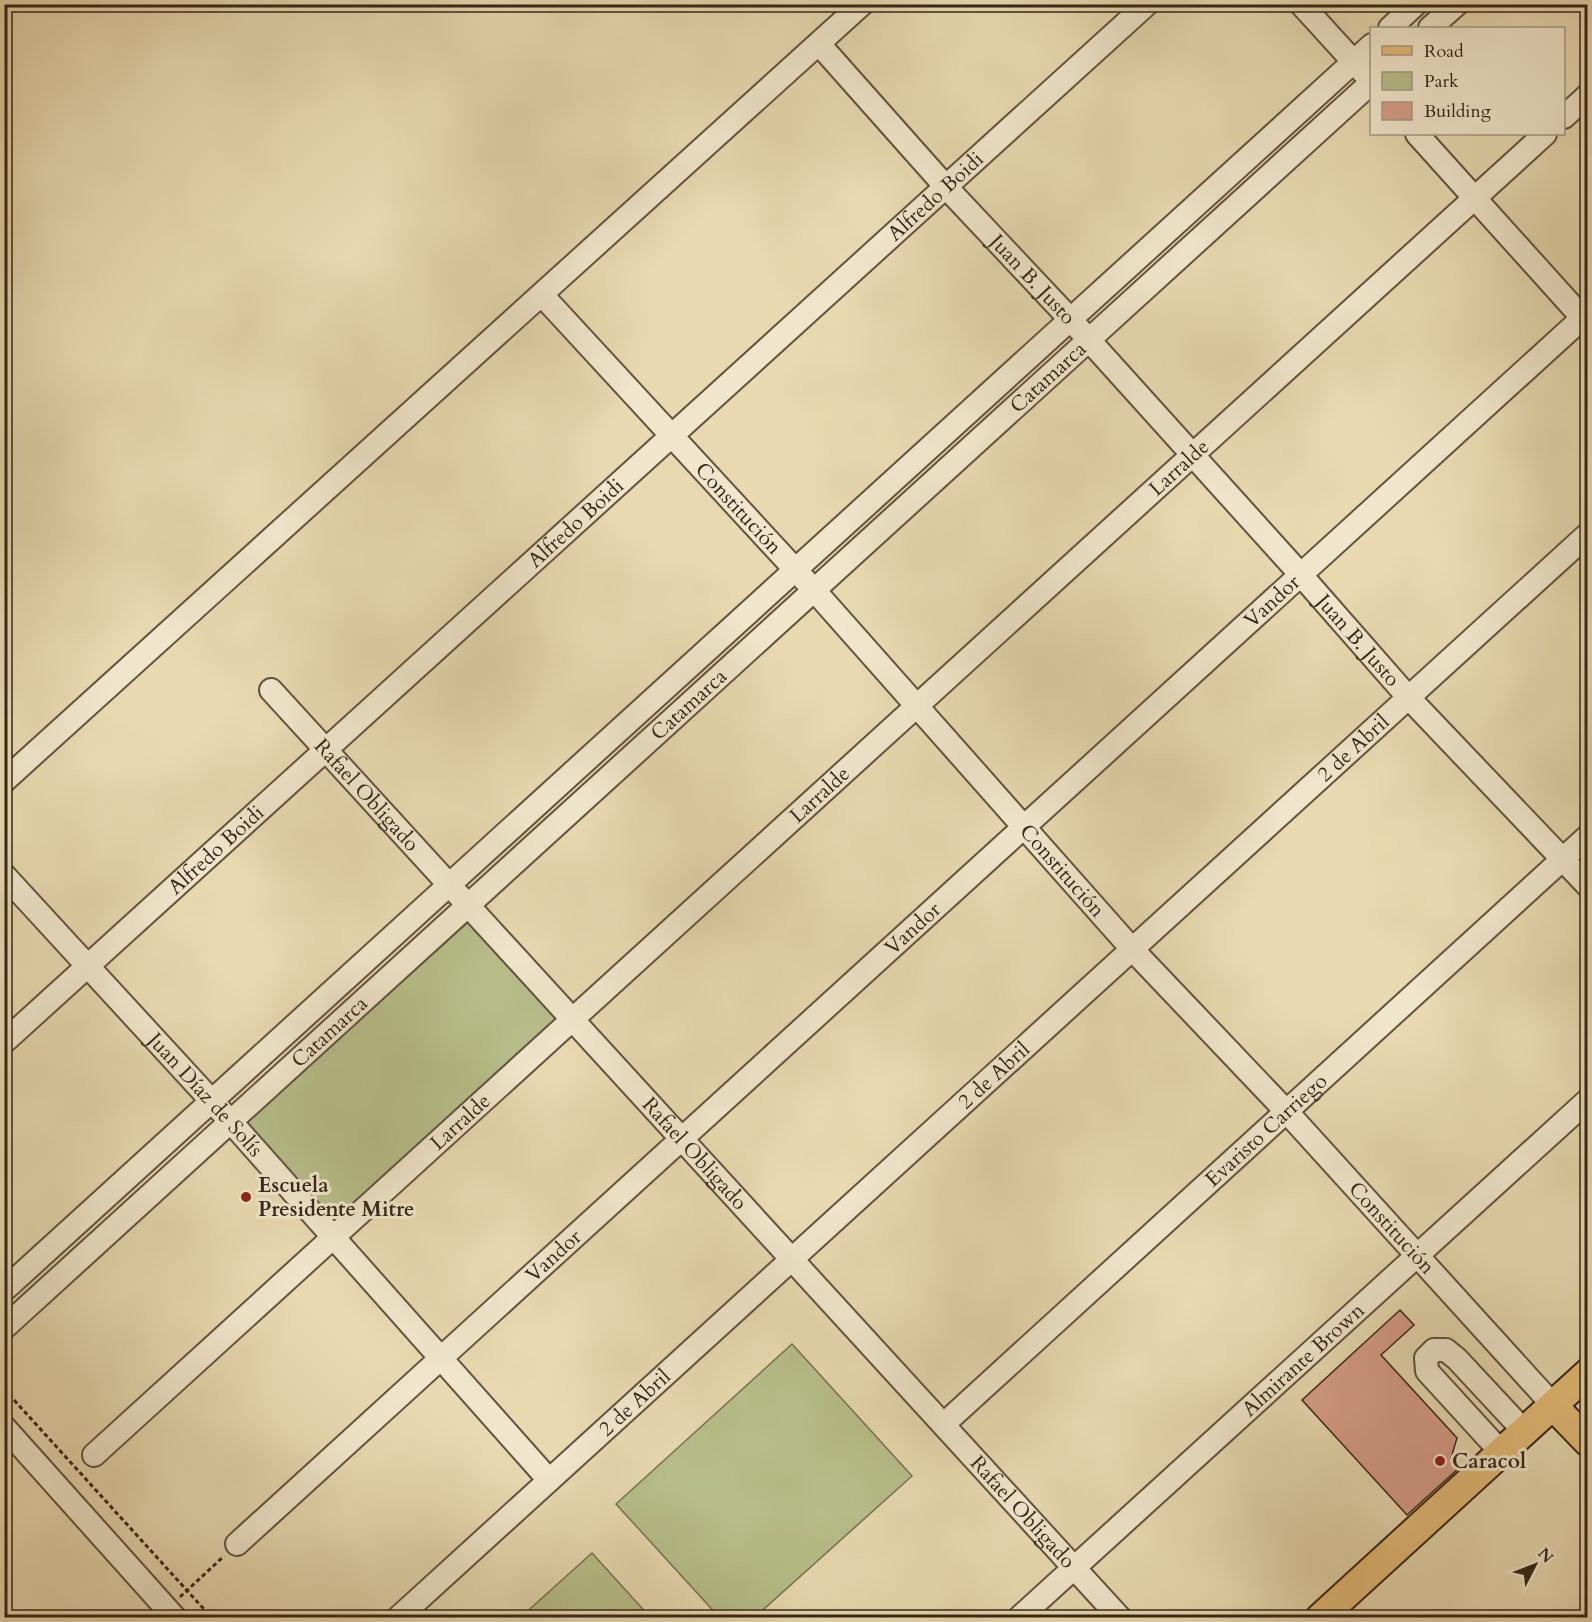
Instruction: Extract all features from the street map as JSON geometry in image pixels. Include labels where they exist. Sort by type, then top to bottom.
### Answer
[{"type":"main road","points":[[1337,1617],[1557,1409],[1587,1373]]},
{"type":"main road","points":[[1320,1617],[1524,1431],[1587,1390]]},
{"type":"main road","name":"Constitución","points":[[1557,1409],[1587,1442]]},
{"type":"street","points":[[4,781],[862,4]]},
{"type":"street","name":"Alfredo Boidi","points":[[4,1042],[1147,4]]},
{"type":"street","points":[[1301,4],[1370,81]]},
{"type":"street","points":[[1391,27],[1416,4]]},
{"type":"street","points":[[1431,27],[1457,4]]},
{"type":"street","name":"Juan B. Justo","points":[[819,44],[946,187],[1301,575],[1408,697],[1587,886]]},
{"type":"street","name":"Catamarca","points":[[4,1290],[1370,46]]},
{"type":"street","name":"Catamarca","points":[[4,1328],[1370,83]]},
{"type":"street","points":[[1565,115],[1587,95]]},
{"type":"street","points":[[1418,135],[1586,318]]},
{"type":"street","name":"Larralde","points":[[94,1455],[1544,135]]},
{"type":"street","name":"Constitución","points":[[542,295],[794,571],[814,590],[1132,949],[1286,1111],[1557,1409]]},
{"type":"street","name":"Vandor","points":[[237,1544],[1024,826],[1586,318]]},
{"type":"street","name":"2 de Abril","points":[[398,1617],[1587,534]]},
{"type":"street","name":"Rafael Obligado","points":[[271,690],[1120,1617]]},
{"type":"street","name":"Evaristo Carriego","points":[[944,1424],[1587,836]]},
{"type":"street","name":"Juan Díaz de Solís","points":[[4,874],[231,1122],[549,1480]]},
{"type":"street","name":"Almirante Brown","points":[[1019,1617],[1587,1100]]},
{"type":"street","points":[[1501,1452],[1427,1371],[1426,1358],[1434,1350],[1446,1350],[1457,1359],[1524,1431]]},
{"type":"street","points":[[4,1428],[171,1613]]},
{"type":"path","points":[[4,1389],[212,1617]]},
{"type":"path","points":[[171,1613],[187,1590],[237,1544]]},
{"type":"green space","points":[[475,916],[565,1015],[335,1223],[245,1123]]},
{"type":"green space","points":[[792,1344],[912,1476],[755,1617],[719,1617],[616,1504]]},
{"type":"green space","points":[[592,1553],[650,1617],[521,1617]]},
{"type":"building","points":[[1400,1310],[1414,1325],[1381,1355],[1457,1438],[1451,1458],[1459,1468],[1407,1515],[1302,1400]]},
{"type":"place","name":"Escuela Presidente Mitre","points":[[246,1197]]},
{"type":"place","name":"Caracol","points":[[1440,1461]]}]
